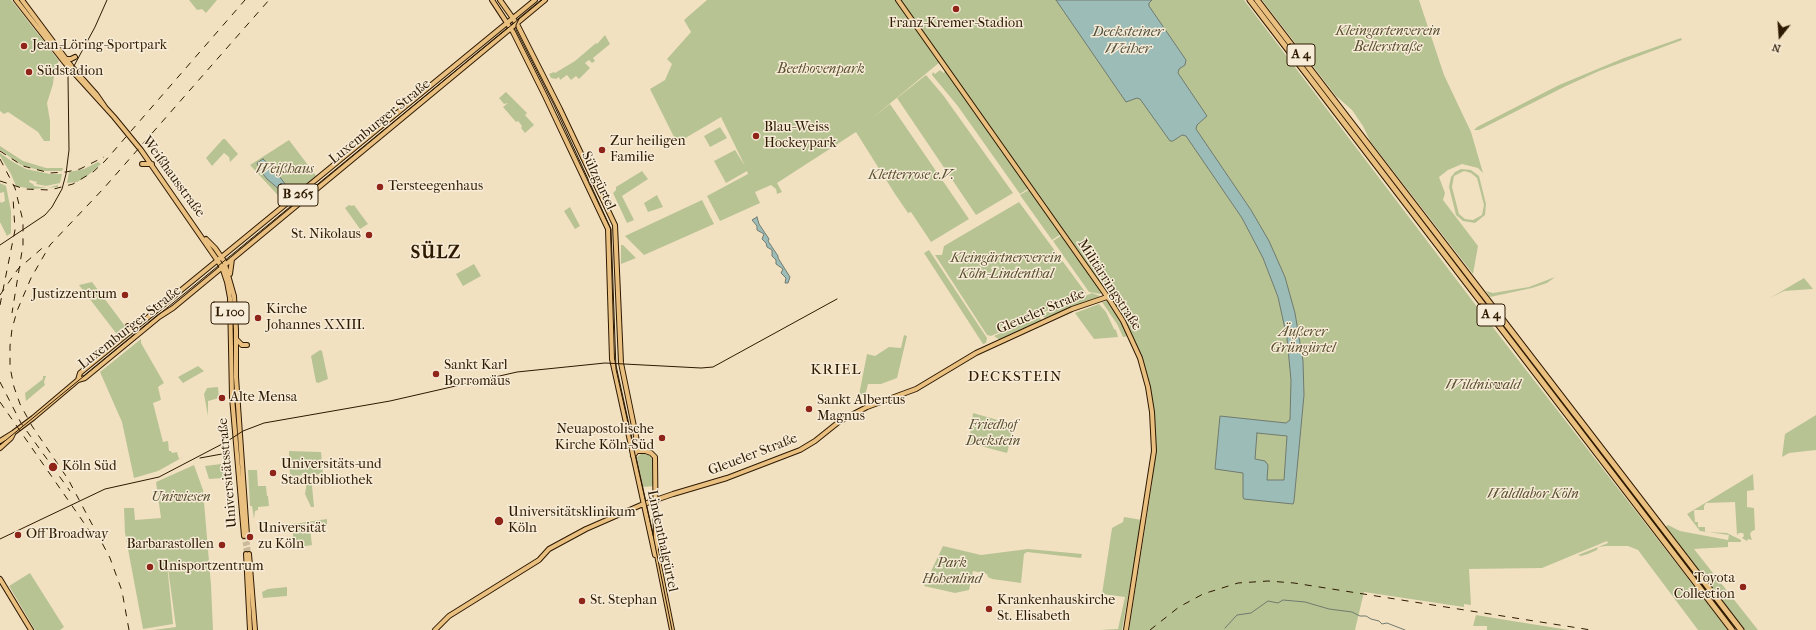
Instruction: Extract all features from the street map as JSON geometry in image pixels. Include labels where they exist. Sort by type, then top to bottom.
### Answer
[{"type":"highway","name":"A 4","points":[[1250,0],[1732,630]]},
{"type":"highway","name":"A 4","points":[[1258,0],[1741,630]]},
{"type":"main road","points":[[16,0],[71,68]]},
{"type":"main road","points":[[22,0],[67,59],[71,68]]},
{"type":"main road","name":"Luxemburger Straße","points":[[78,380],[80,373],[129,333],[128,326],[135,328],[219,257],[290,202],[535,0]]},
{"type":"main road","name":"Luxemburger Straße","points":[[0,441],[14,433],[78,380],[85,378],[159,317],[173,308],[545,0]]},
{"type":"main road","name":"Militärringstraße","points":[[898,0],[1107,297],[1123,321],[1140,358],[1148,387],[1154,429],[1152,467],[1126,630]]},
{"type":"main road","name":"Sülzgürtel","points":[[497,1],[517,24],[560,109],[615,225],[621,363]]},
{"type":"main road","name":"Sülzgürtel","points":[[497,1],[608,229],[613,362]]},
{"type":"main road","points":[[67,59],[75,57]]},
{"type":"main road","points":[[529,65],[534,65],[536,62]]},
{"type":"main road","name":"Weißhausstraße","points":[[71,68],[106,107],[152,164],[224,265]]},
{"type":"main road","points":[[450,70],[448,78],[451,78]]},
{"type":"main road","points":[[443,84],[445,80],[444,75]]},
{"type":"main road","points":[[360,143],[360,148],[364,149]]},
{"type":"main road","points":[[142,164],[152,164]]},
{"type":"main road","points":[[290,202],[294,203],[295,207]]},
{"type":"main road","points":[[291,210],[295,213]]},
{"type":"main road","name":"L 100","points":[[231,280],[230,264],[232,258]]},
{"type":"main road","name":"Universitätsstraße","points":[[224,265],[229,289],[233,327],[236,340],[237,390],[246,536],[232,392],[230,356],[233,327],[231,280],[224,265]]},
{"type":"main road","points":[[214,273],[221,273],[226,276]]},
{"type":"main road","name":"Gleueler Straße","points":[[435,630],[449,616],[539,560],[554,546],[606,519],[643,504],[727,478],[800,450],[840,421],[867,407],[916,389],[982,350],[1072,309],[1107,297]]},
{"type":"main road","points":[[170,299],[170,303],[173,308]]},
{"type":"main road","points":[[236,340],[240,344],[247,344]]},
{"type":"main road","points":[[230,356],[236,352]]},
{"type":"main road","name":"Lindenthalgürtel","points":[[613,362],[671,630]]},
{"type":"main road","name":"Lindenthalgürtel","points":[[621,363],[638,446],[655,458],[656,550],[671,630]]},
{"type":"main road","points":[[232,392],[235,393],[237,390]]},
{"type":"main road","name":"Universitätsstraße","points":[[233,408],[236,406],[239,410]]},
{"type":"main road","name":"Luxemburger Straße","points":[[0,448],[11,438],[14,433]]},
{"type":"main road","points":[[632,449],[647,451]]},
{"type":"main road","points":[[633,456],[637,451],[647,451]]},
{"type":"main road","points":[[250,630],[247,554],[255,630]]},
{"type":"main road","points":[[0,579],[31,630]]},
{"type":"green space","name":"Jean-Löring-Sportpark","points":[[0,0],[11,0],[13,2],[59,61],[57,64],[61,70],[54,75],[53,84],[47,103],[50,121],[50,141],[44,141],[38,132],[8,112],[4,114],[0,111]]},
{"type":"green space","points":[[189,0],[217,0],[206,13],[202,9],[197,10]]},
{"type":"green space","name":"Beethovenpark","points":[[707,0],[896,0],[940,62],[870,120],[890,104],[969,219],[931,242],[911,212],[908,213],[895,194],[856,132],[777,183],[782,192],[777,194],[776,189],[771,185],[755,192],[760,203],[720,221],[707,196],[748,174],[747,171],[726,183],[714,161],[735,150],[745,166],[721,117],[677,143],[650,89],[665,80],[672,64],[667,59],[691,32],[684,20]]},
{"type":"green space","name":"Äußerer Grüngürtel","points":[[900,0],[1244,0],[1481,312],[1728,630],[1698,630],[1638,550],[1628,546],[1598,547],[1608,543],[1607,541],[1542,568],[1469,569],[1471,605],[1464,604],[1464,607],[1364,592],[1355,630],[1129,630],[1152,484],[1155,440],[1154,411],[1150,388],[1126,323]]},
{"type":"green space","name":"Kleingartenverein Bellerstraße","points":[[1262,0],[1419,0],[1444,75],[1471,132],[1483,173],[1478,168],[1462,164],[1448,170],[1439,177],[1445,193],[1443,200],[1478,246],[1473,274],[1370,141],[1363,126],[1352,110],[1336,96]]},
{"type":"green space","points":[[605,35],[610,44],[593,58],[595,61],[592,63],[589,60],[585,63],[590,68],[579,79],[576,76],[571,80],[567,75],[560,80],[559,77],[556,79],[551,78],[549,74],[555,73],[575,61],[596,43],[597,44]]},
{"type":"green space","points":[[1681,38],[1682,40],[1599,71],[1479,130],[1474,130],[1477,127],[1559,85],[1624,58]]},
{"type":"green space","points":[[940,70],[944,73],[945,70],[1029,188],[1020,194],[957,105],[932,75],[933,72],[935,74]]},
{"type":"green space","name":"Kletterrose e.V.","points":[[926,75],[943,95],[1013,193],[976,215],[897,98]]},
{"type":"green space","points":[[506,92],[527,113],[525,115],[534,125],[525,133],[518,121],[516,122],[503,107],[508,103],[504,104],[499,98]]},
{"type":"green space","points":[[720,127],[727,138],[710,147],[704,136]]},
{"type":"green space","points":[[223,139],[225,139],[238,154],[230,162],[229,157],[224,153],[212,166],[206,158]]},
{"type":"green space","name":"Weißhaus","points":[[289,140],[317,177],[285,203],[250,165]]},
{"type":"green space","points":[[0,146],[23,161],[46,168],[63,168],[62,171],[42,171],[21,165],[0,150]]},
{"type":"green space","points":[[0,153],[26,169],[50,174],[62,174],[60,183],[46,186],[36,184],[37,182],[30,180],[29,182],[34,186],[46,188],[32,189],[16,186],[11,174],[0,156]]},
{"type":"green space","points":[[98,162],[101,164],[87,176],[77,182],[67,183],[69,172],[84,169]]},
{"type":"green space","points":[[1461,169],[1471,170],[1479,176],[1486,204],[1485,215],[1475,223],[1463,221],[1456,215],[1449,187],[1451,177],[1455,172]],"holes":[[[1464,171],[1471,173],[1477,178],[1484,205],[1482,215],[1473,220],[1465,219],[1459,214],[1452,187],[1454,176]]]},
{"type":"green space","points":[[642,171],[648,179],[622,196],[634,220],[627,223],[613,193],[616,190],[616,187]]},
{"type":"green space","points":[[0,183],[6,186],[11,211],[11,233],[7,236],[0,222],[0,201],[1,203],[5,201],[4,192],[0,193]]},
{"type":"green space","points":[[1030,189],[1061,234],[1052,240],[1020,195]]},
{"type":"green space","points":[[657,195],[663,207],[648,212],[644,203]]},
{"type":"green space","points":[[702,200],[714,224],[644,255],[625,236]]},
{"type":"green space","name":"Kleingärtnerverein Köln-Lindenthal","points":[[1019,202],[1086,293],[1040,314],[1037,311],[1036,312],[1038,315],[991,336],[987,335],[935,255],[942,255],[944,246]]},
{"type":"green space","points":[[349,205],[354,205],[368,224],[360,229],[345,208]]},
{"type":"green space","points":[[570,207],[580,226],[575,229],[564,211]]},
{"type":"green space","points":[[1062,235],[1102,293],[1089,292],[1053,241]]},
{"type":"green space","points":[[621,245],[623,245],[636,258],[621,264]]},
{"type":"green space","points":[[929,250],[987,338],[986,343],[983,344],[924,253]]},
{"type":"green space","points":[[474,264],[481,276],[463,286],[456,274]]},
{"type":"green space","points":[[1555,277],[1547,283],[1532,288],[1490,297],[1486,291],[1493,293],[1529,287]]},
{"type":"green space","points":[[1804,278],[1813,289],[1784,291],[1770,298]]},
{"type":"green space","points":[[92,282],[128,330],[119,337],[79,285]]},
{"type":"green space","points":[[1092,293],[1100,296],[1045,318],[1041,315]]},
{"type":"green space","points":[[1107,301],[1129,336],[1123,337],[1117,324],[1102,302]]},
{"type":"green space","name":"Kleingärtnerverein Köln-Lindenthal","points":[[1099,304],[1106,312],[1114,329],[1116,330],[1118,337],[1094,339],[1075,313]]},
{"type":"green space","points":[[1039,316],[1042,321],[1000,340],[994,336]]},
{"type":"green space","points":[[904,335],[907,336],[897,378],[881,384],[868,384],[865,396],[859,395],[867,354],[875,356],[889,347],[901,348]]},
{"type":"green space","name":"Uniwiesen","points":[[141,339],[141,343],[164,383],[158,387],[161,400],[153,403],[163,442],[168,441],[169,451],[172,453],[177,452],[179,459],[185,456],[158,471],[134,478],[122,422],[100,372]]},
{"type":"green space","points":[[320,350],[322,351],[328,379],[318,383],[316,382],[311,356]]},
{"type":"green space","points":[[198,366],[204,371],[183,383],[178,377]]},
{"type":"green space","points":[[43,376],[46,376],[44,382],[45,385],[26,401],[25,393],[43,379]]},
{"type":"green space","points":[[218,387],[219,398],[208,401],[208,416],[204,394],[207,388]]},
{"type":"green space","name":"Friedhof Deckstein","points":[[973,413],[1015,425],[1007,453],[969,443]]},
{"type":"green space","points":[[1816,415],[1816,450],[1789,453],[1782,457],[1785,434]]},
{"type":"green space","points":[[289,451],[321,452],[323,474],[311,475],[314,507],[311,507],[305,494],[308,475],[290,476]]},
{"type":"green space","points":[[642,453],[649,455],[653,460],[654,486],[643,487],[637,457]]},
{"type":"green space","points":[[221,464],[225,478],[209,479],[205,466]]},
{"type":"green space","name":"Uniwiesen","points":[[194,465],[203,490],[211,585],[213,630],[153,630],[176,627],[166,554],[173,624],[143,629],[125,533],[124,508],[134,508],[135,520],[161,518],[156,482]]},
{"type":"green space","points":[[248,470],[257,470],[258,486],[266,486],[268,496],[269,506],[258,507],[258,510],[255,511],[254,519],[252,506],[250,506]]},
{"type":"green space","points":[[1753,474],[1754,490],[1747,491],[1747,507],[1754,508],[1755,530],[1750,534],[1752,540],[1748,539],[1747,541],[1742,538],[1744,536],[1743,533],[1739,533],[1737,535],[1735,502],[1706,503],[1704,510],[1694,510],[1695,522],[1698,522],[1698,527],[1705,527],[1705,532],[1700,531],[1687,514]]},
{"type":"green space","points":[[1124,517],[1142,520],[1122,630],[1100,630],[1118,629],[1125,597],[1102,594],[1112,528],[1123,522]]},
{"type":"green space","points":[[327,519],[327,526],[324,528],[323,523],[311,525],[312,545],[293,548],[293,524]]},
{"type":"green space","points":[[1668,525],[1680,531],[1728,540],[1729,535],[1708,532],[1727,533],[1741,540],[1741,542],[1728,542],[1728,547],[1694,549],[1758,630],[1745,630],[1665,527]]},
{"type":"green space","name":"Park Hohenlind","points":[[943,546],[981,555],[1028,549],[1082,554],[1081,558],[1027,552],[1024,554],[1021,583],[992,579],[988,577],[987,574],[973,571],[969,590],[955,593],[924,586]]},
{"type":"green space","points":[[1598,547],[1597,550],[1588,554],[1581,556],[1578,555]]},
{"type":"green space","points":[[30,573],[64,627],[60,630],[35,630],[9,586]]},
{"type":"green space","points":[[287,587],[287,596],[263,598],[262,592],[268,589]]},
{"type":"green space","points":[[1476,615],[1569,630],[1487,630],[1487,626],[1473,626]]},
{"type":"water","name":"Decksteiner Weiher","points":[[1056,0],[1152,0],[1149,3],[1149,6],[1186,60],[1185,65],[1179,69],[1178,73],[1207,116],[1197,125],[1196,129],[1251,210],[1269,241],[1285,277],[1295,313],[1303,361],[1304,395],[1293,504],[1244,499],[1243,473],[1215,469],[1220,416],[1286,423],[1290,420],[1291,380],[1287,338],[1278,297],[1263,258],[1242,218],[1186,136],[1182,135],[1173,141],[1170,141],[1140,99],[1137,98],[1126,102]],"holes":[[[1257,433],[1287,436],[1284,480],[1267,480],[1268,465],[1265,461],[1255,459]]]},
{"type":"water","points":[[263,159],[273,168],[292,193],[288,197],[267,179],[260,170],[257,163]]},
{"type":"water","points":[[757,217],[759,224],[769,239],[768,241],[790,277],[788,283],[785,283],[786,278],[781,273],[783,269],[776,264],[776,260],[772,256],[772,250],[767,247],[766,243],[762,239],[764,234],[757,230],[757,226],[752,220]]},
{"type":"waterway","points":[[1225,628],[1237,615],[1251,613],[1268,601],[1278,603],[1283,600],[1305,602],[1329,609],[1352,612],[1360,616],[1366,616],[1379,621],[1382,624],[1387,623],[1405,630]]},
{"type":"tunnel","points":[[247,535],[249,554]]},
{"type":"tunnel","points":[[244,536],[246,554]]},
{"type":"tram line","points":[[0,245],[45,215],[52,207],[62,189],[66,174],[69,150],[68,77],[95,27],[107,0]]},
{"type":"tram line","points":[[0,445],[542,0]]},
{"type":"tram line","points":[[519,19],[516,25],[516,30],[554,105],[611,229],[616,369],[653,535],[672,630]]},
{"type":"tram line","points":[[0,539],[105,489],[159,477],[226,442],[243,431],[264,423],[390,401],[517,372],[605,363],[701,368],[713,367],[837,299]]},
{"type":"tram line","points":[[200,458],[222,454]]},
{"type":"railway","points":[[0,181],[25,189],[50,190],[73,184],[93,172],[105,161],[245,0]]},
{"type":"railway","points":[[129,630],[122,591],[110,558],[68,479],[32,426],[20,404],[14,387],[10,367],[12,329],[17,311],[31,278],[50,245],[104,188],[269,0]]},
{"type":"railway","points":[[0,151],[23,166],[50,173],[80,169],[104,157]]},
{"type":"railway","points":[[0,159],[15,188],[23,221],[23,245],[12,313]]},
{"type":"railway","points":[[0,305],[15,230],[13,197]]},
{"type":"railway","points":[[0,295],[18,269],[47,244]]},
{"type":"railway","points":[[0,382],[21,423],[70,491]]},
{"type":"railway","points":[[0,402],[93,536]]},
{"type":"railway","points":[[1150,630],[1179,607],[1203,594],[1238,583],[1268,581],[1294,583],[1591,630]]},
{"type":"place","name":"Franz-Kremer-Stadion","points":[[956,9]]},
{"type":"place","name":"Jean-Löring-Sportpark","points":[[24,46]]},
{"type":"place","name":"Südstadion","points":[[29,72]]},
{"type":"place","name":"Blau-Weiss Hockeypark","points":[[756,136]]},
{"type":"place","name":"Zur heiligen Familie","points":[[602,150]]},
{"type":"place","name":"Tersteegenhaus","points":[[380,187]]},
{"type":"place","name":"St. Nikolaus","points":[[369,235]]},
{"type":"place","name":"Justizzentrum","points":[[125,295]]},
{"type":"place","name":"Kirche Johannes XXIII.","points":[[258,318]]},
{"type":"place","name":"Sankt Karl Borromäus","points":[[436,374]]},
{"type":"place","name":"Alte Mensa","points":[[222,398]]},
{"type":"place","name":"Sankt Albertus Magnus","points":[[809,409]]},
{"type":"place","name":"Neuapostolische Kirche Köln-Süd","points":[[662,438]]},
{"type":"place","name":"Köln Süd","points":[[53,467]]},
{"type":"place","name":"Universitäts-und Stadtbibliothek","points":[[273,473]]},
{"type":"place","name":"Universitätsklinikum Köln","points":[[499,521]]},
{"type":"place","name":"Off Broadway","points":[[18,535]]},
{"type":"place","name":"Universität zu Köln","points":[[250,537]]},
{"type":"place","name":"Barbarastollen","points":[[222,545]]},
{"type":"place","name":"Unisportzentrum","points":[[150,567]]},
{"type":"place","name":"Toyota Collection","points":[[1743,587]]},
{"type":"place","name":"St. Stephan","points":[[582,601]]},
{"type":"place","name":"Krankenhauskirche St. Elisabeth","points":[[989,609]]},
{"type":"district","name":"SÜLZ","points":[[436,254]]},
{"type":"district","name":"KRIEL","points":[[836,370]]},
{"type":"district","name":"DECKSTEIN","points":[[1015,377]]},
{"type":"park label","name":"Wildniswald","points":[[1483,386]]},
{"type":"park label","name":"Waldlabor Köln","points":[[1533,495]]}]
